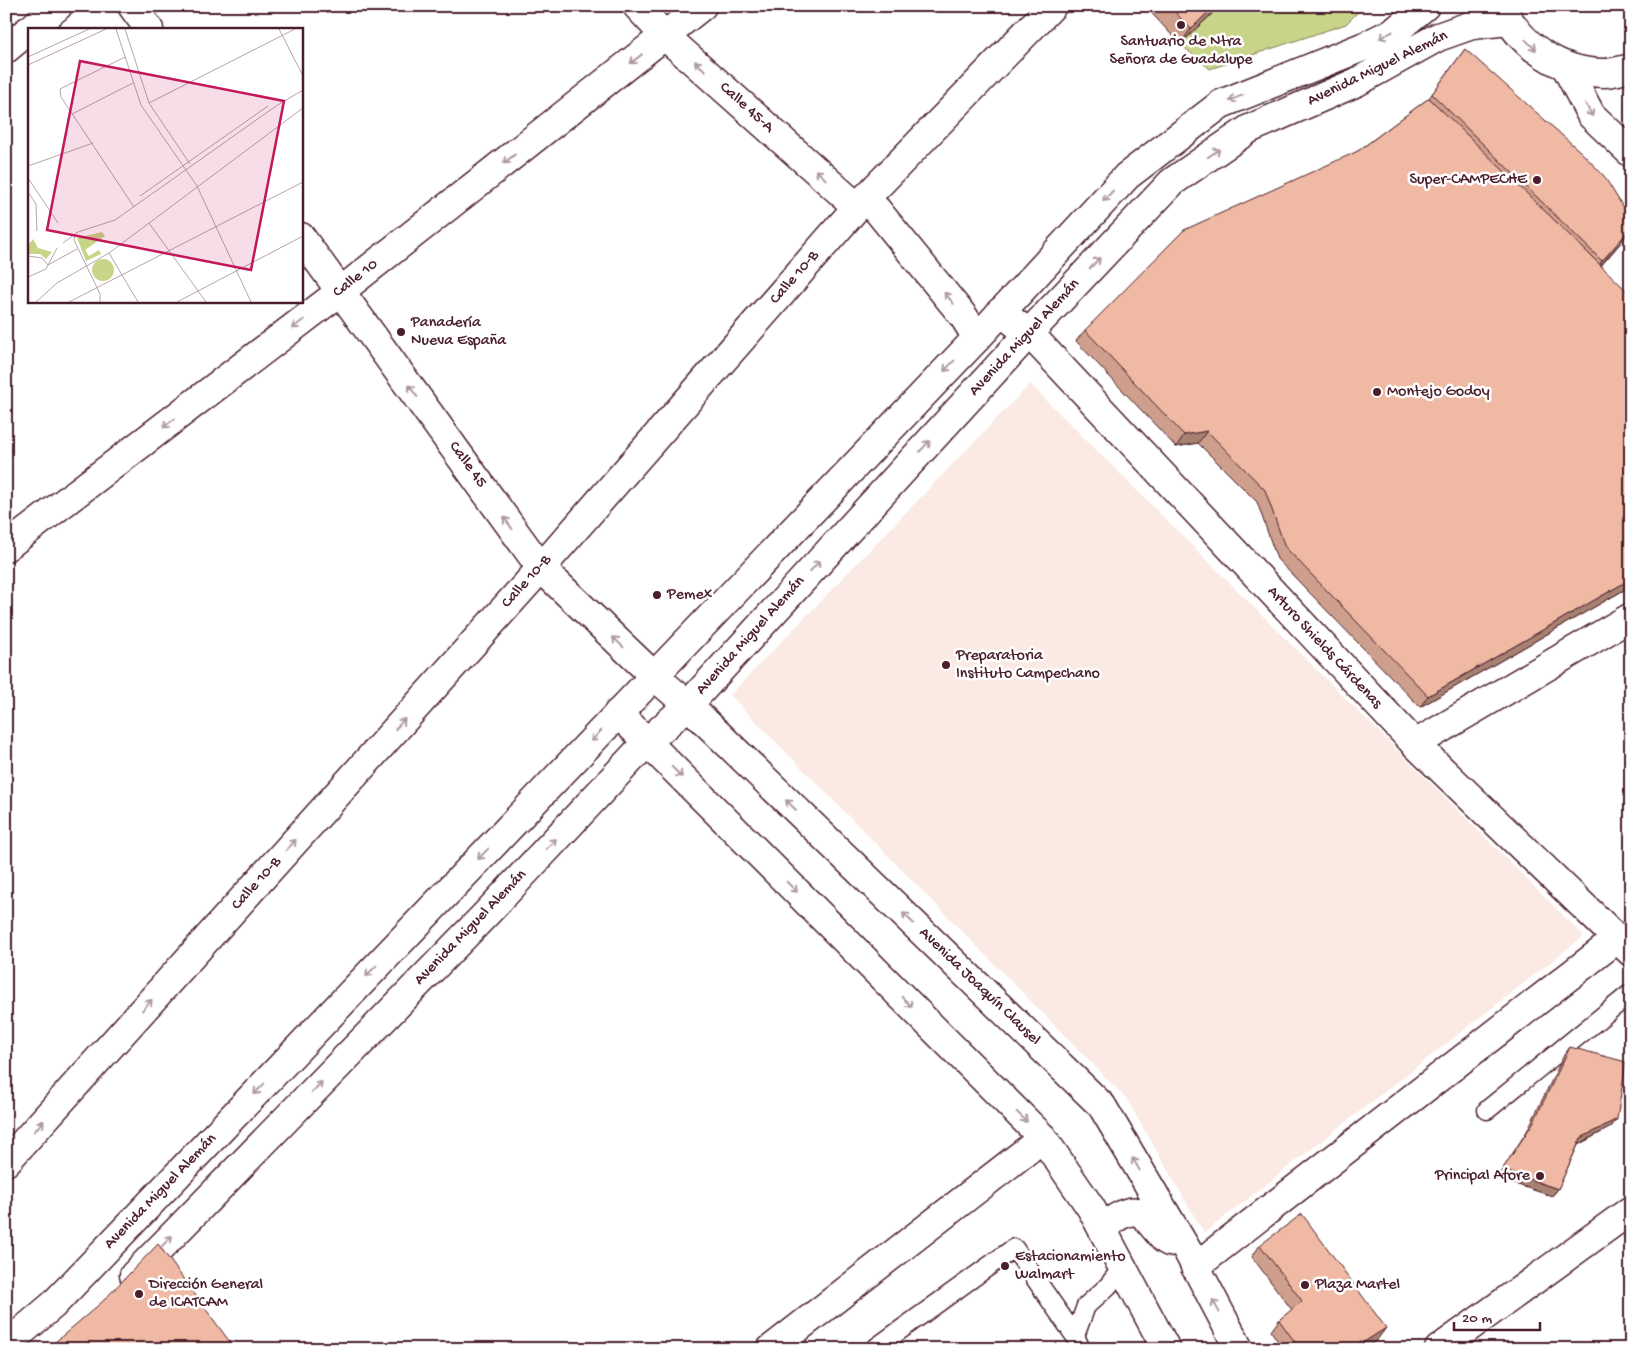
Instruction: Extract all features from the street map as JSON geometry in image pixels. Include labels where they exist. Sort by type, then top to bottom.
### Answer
[{"type":"street","points":[[32,28],[58,6]]},
{"type":"street","points":[[132,6],[148,28]]},
{"type":"street","name":"Calle 45-A","points":[[637,6],[665,36],[861,203],[877,210],[964,317],[977,338]]},
{"type":"street","name":"Calle 10","points":[[6,547],[341,292],[702,6]]},
{"type":"street","name":"Calle 10-B","points":[[6,1162],[541,568],[861,203],[1052,6]]},
{"type":"street","name":"Avenida Miguel Alemán","points":[[6,1345],[53,1305],[977,338],[1127,176],[1221,104],[1365,46],[1395,31],[1419,9]]},
{"type":"street","points":[[1505,13],[1533,48],[1566,67],[1604,73],[1631,68]]},
{"type":"street","name":"Avenida Miguel Alemán","points":[[118,1291],[486,914],[647,742],[688,705],[1029,333],[1172,182],[1249,128],[1357,82],[1438,37],[1505,13]]},
{"type":"street","points":[[6,49],[28,32]]},
{"type":"street","points":[[1566,67],[1591,116],[1631,153]]},
{"type":"street","name":"Calle 45","points":[[302,238],[541,568],[653,675]]},
{"type":"street","name":"Arturo Shields Cárdenas","points":[[1000,312],[1029,333],[1415,744],[1624,946]]},
{"type":"street","points":[[1415,744],[1631,617]]},
{"type":"street","name":"Avenida Joaquín Clausel","points":[[653,675],[688,705],[1102,1106],[1191,1259],[1238,1349]]},
{"type":"street","points":[[618,713],[1043,1138],[1102,1228],[1166,1349]]},
{"type":"street","points":[[1102,1228],[1128,1212],[1137,1211],[1142,1213],[1164,1239],[1191,1259],[1624,946]]},
{"type":"street","points":[[770,1349],[1043,1138]]},
{"type":"street","points":[[1439,1349],[1631,1210]]},
{"type":"lane","points":[[1487,1110],[1631,993]]},
{"type":"lane","points":[[874,1349],[1014,1248],[1078,1342]]},
{"type":"lane","points":[[1078,1342],[1086,1306],[1108,1286],[1122,1268]]},
{"type":"shaded area","points":[[1030,384],[1584,936],[1204,1233],[1126,1098],[730,695]]},
{"type":"green space","points":[[1220,6],[1364,6],[1346,24],[1210,69],[1180,44]]},
{"type":"building","points":[[1169,6],[1214,6],[1191,29]]},
{"type":"building","name":"Super-CAMPECHE","points":[[1465,49],[1582,153],[1604,176],[1631,220],[1631,228],[1602,261],[1432,94]]},
{"type":"building","name":"Montejo Godoy","points":[[1429,98],[1631,295],[1631,579],[1428,696],[1285,547],[1265,490],[1207,431],[1184,435],[1085,330],[1184,230],[1358,151]]},
{"type":"building","points":[[1570,1047],[1626,1062],[1617,1119],[1581,1138],[1558,1189],[1502,1170],[1533,1123]]},
{"type":"building","name":"Plaza Martel","points":[[1302,1214],[1386,1328],[1353,1349],[1300,1349],[1279,1320],[1302,1301],[1260,1245]]},
{"type":"building","name":"Dirección General de ICATCAM","points":[[158,1244],[235,1349],[47,1349],[102,1302]]},
{"type":"place","name":"Santuario de Ntra Señora de Guadalupe","points":[[1181,25]]},
{"type":"place","name":"Super-CAMPECHE","points":[[1537,180]]},
{"type":"place","name":"Panadería Nueva España","points":[[401,332]]},
{"type":"place","name":"Montejo Godoy","points":[[1377,392]]},
{"type":"place","name":"Pemex","points":[[657,595]]},
{"type":"place","name":"Preparatoria Instituto Campechano","points":[[946,665]]},
{"type":"place","name":"Principal Afore","points":[[1540,1176]]},
{"type":"place","name":"Estacionamiento Walmart","points":[[1005,1266]]},
{"type":"place","name":"Plaza Martel","points":[[1305,1285]]},
{"type":"place","name":"Dirección General de ICATCAM","points":[[139,1294]]}]
